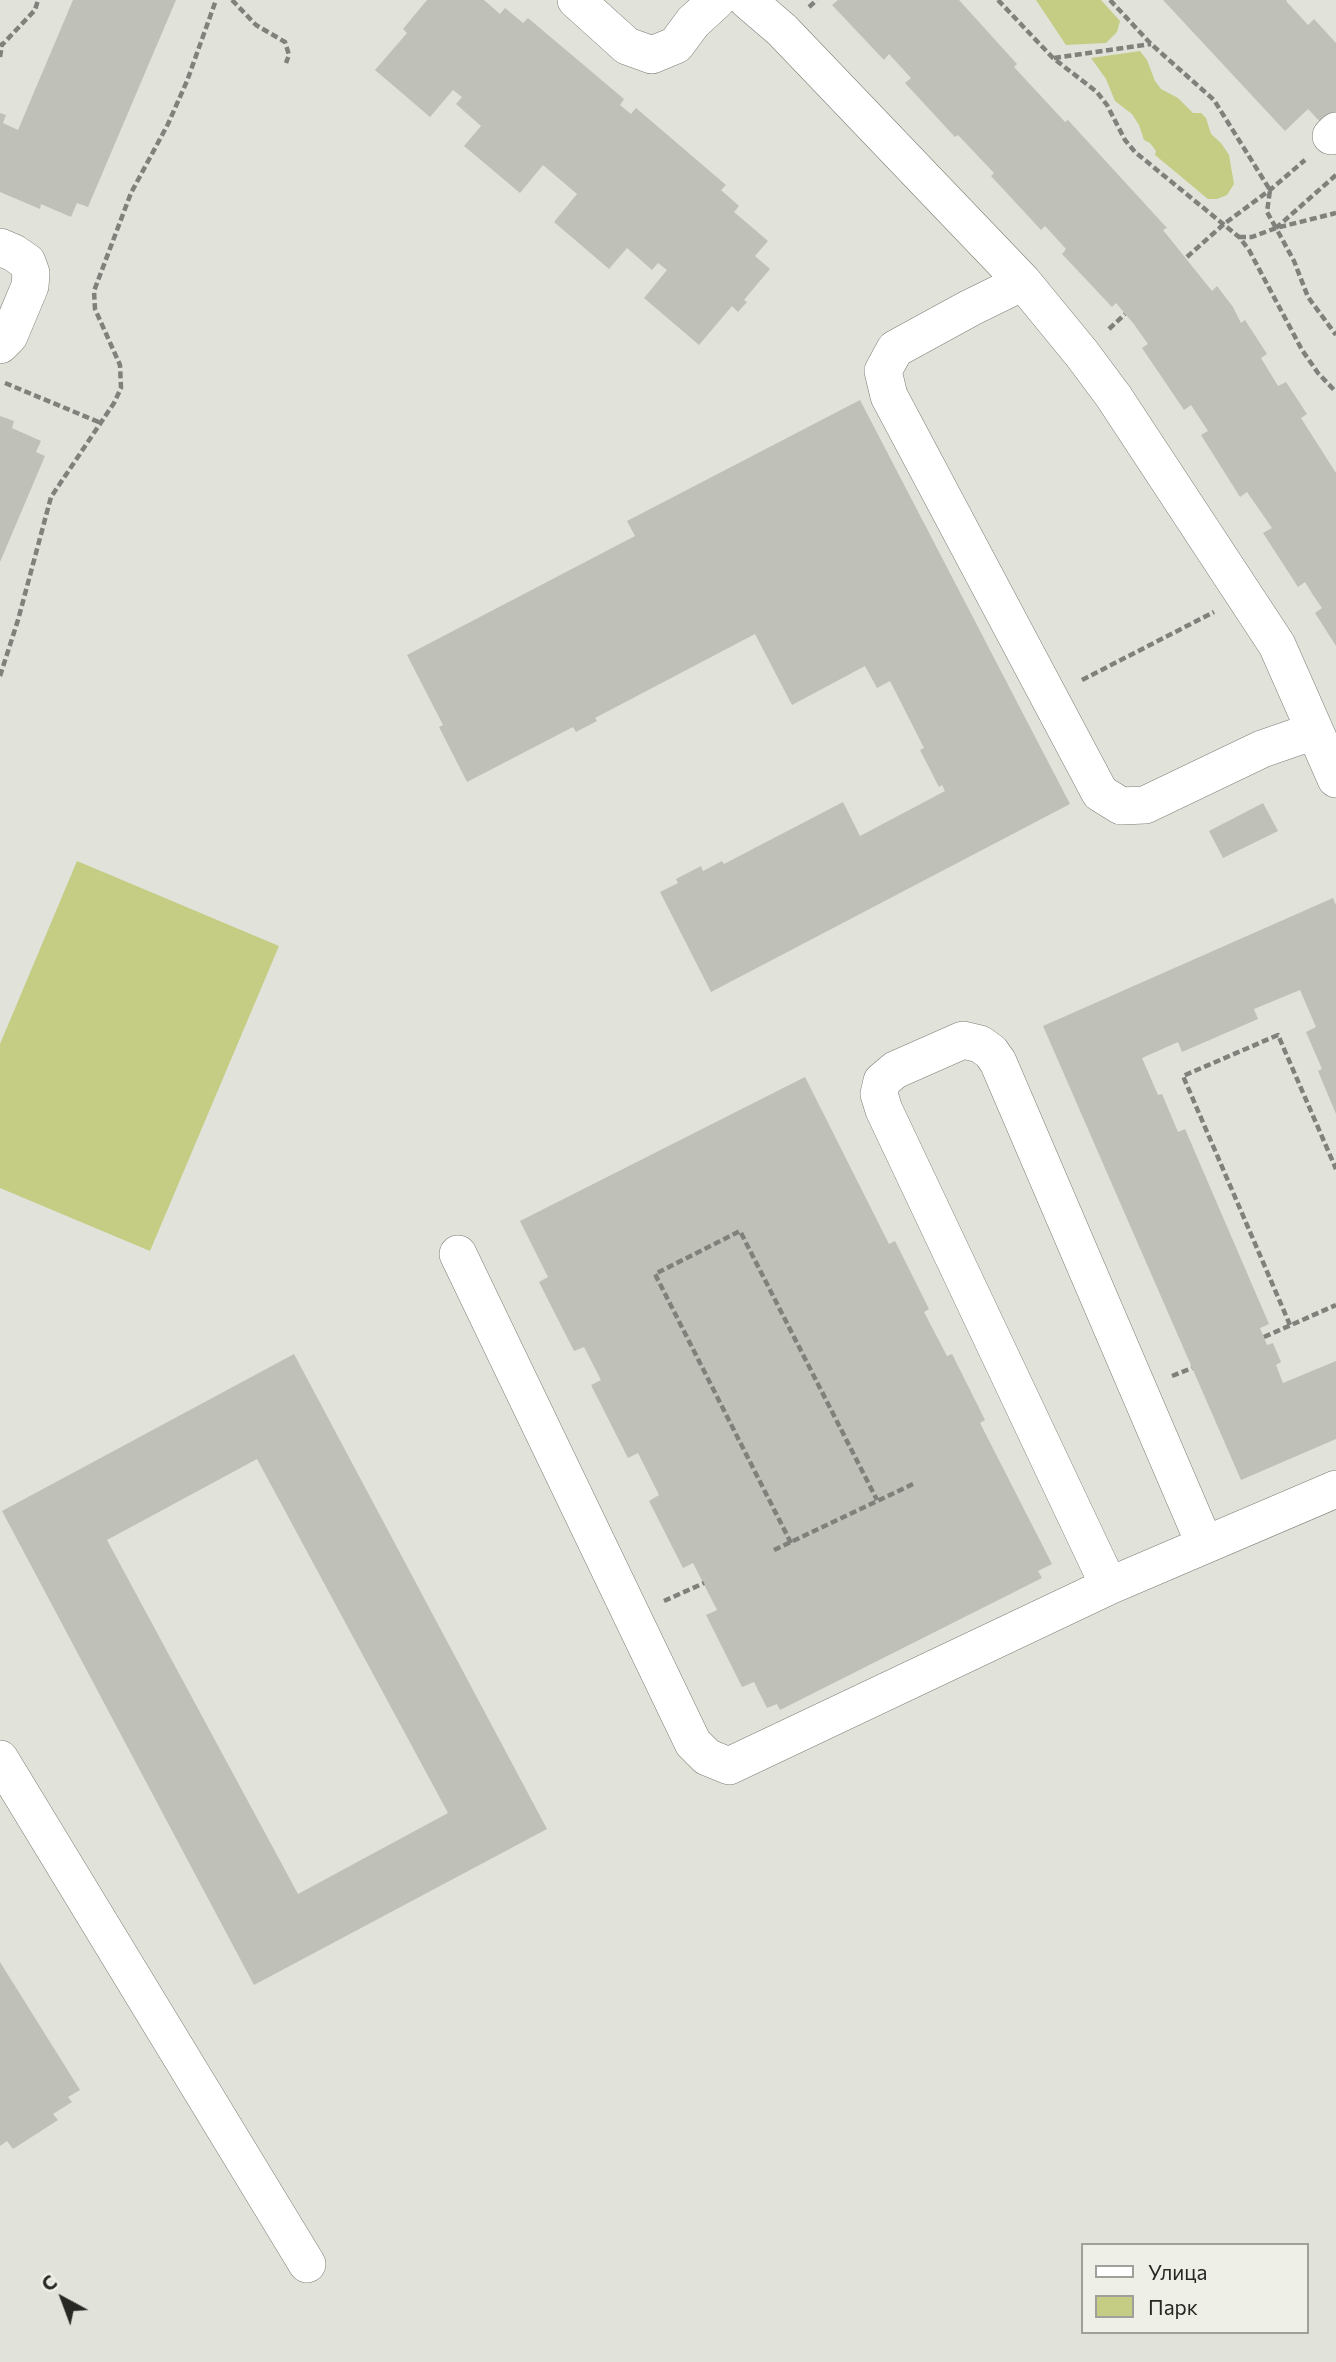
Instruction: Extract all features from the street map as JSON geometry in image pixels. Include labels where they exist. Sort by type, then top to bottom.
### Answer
[{"type":"lane","points":[[576,0],[627,46],[652,55],[676,45],[693,22],[717,0]]},
{"type":"lane","points":[[747,0],[782,30],[1023,282],[1082,354],[1114,397],[1277,645],[1336,779]]},
{"type":"lane","points":[[0,247],[27,262],[31,273],[30,286],[9,335],[0,345]]},
{"type":"lane","points":[[1023,282],[895,349],[884,371],[889,396],[1100,793],[1121,806],[1145,805],[1262,749],[1314,731]]},
{"type":"lane","points":[[1109,1587],[884,1111],[879,1094],[882,1081],[895,1070],[963,1040],[980,1044],[991,1052],[998,1062],[1205,1545]]},
{"type":"lane","points":[[458,1254],[692,1743],[707,1757],[729,1766],[1109,1587],[1336,1489]]},
{"type":"lane","points":[[0,1759],[307,2264]]},
{"type":"path","points":[[0,57],[1,44],[35,10],[38,0]]},
{"type":"path","points":[[0,677],[51,497],[114,403],[121,388],[120,365],[95,309],[94,291],[131,193],[168,124],[187,81],[216,0]]},
{"type":"path","points":[[232,0],[256,25],[285,42],[289,55],[286,63]]},
{"type":"path","points":[[998,0],[1053,58],[1097,92],[1135,152],[1239,237],[1249,250],[1301,350],[1336,392]]},
{"type":"path","points":[[1110,0],[1150,44],[1214,100],[1270,190],[1267,212],[1294,261],[1308,297],[1336,335]]},
{"type":"path","points":[[1053,58],[1150,44]]},
{"type":"path","points":[[1186,257],[1224,224],[1270,190],[1334,134]]},
{"type":"path","points":[[1276,228],[1336,175]]},
{"type":"path","points":[[1239,237],[1252,237],[1336,213]]},
{"type":"path","points":[[0,381],[100,423]]},
{"type":"path","points":[[1050,697],[1192,621]]},
{"type":"path","points":[[1290,1325],[1183,1076],[1278,1035],[1336,1169]]},
{"type":"path","points":[[791,1543],[655,1274],[740,1231],[877,1500]]},
{"type":"path","points":[[1264,1337],[1336,1305]]},
{"type":"path","points":[[774,1550],[913,1484]]},
{"type":"green space","points":[[1036,0],[1101,0],[1120,21],[1117,32],[1106,43],[1066,45]]},
{"type":"green space","points":[[1140,51],[1161,89],[1178,98],[1193,113],[1201,113],[1206,118],[1211,134],[1229,155],[1234,184],[1227,195],[1208,199],[1155,155],[1156,151],[1144,140],[1132,114],[1115,101],[1106,79],[1091,58]]},
{"type":"green space","points":[[77,861],[279,946],[150,1251],[0,1188],[0,1044]]},
{"type":"building","points":[[73,0],[176,0],[88,207],[77,203],[71,217],[41,204],[40,209],[0,192],[0,113],[6,115],[3,123],[18,130]]},
{"type":"building","points":[[427,0],[484,0],[500,14],[505,8],[523,23],[528,18],[624,99],[620,105],[631,114],[636,108],[726,185],[721,190],[739,206],[734,212],[768,241],[755,256],[770,269],[744,300],[747,302],[738,312],[732,306],[699,345],[644,298],[667,270],[658,263],[652,270],[627,248],[609,269],[554,222],[577,194],[543,165],[520,193],[464,146],[481,126],[456,104],[462,97],[453,90],[430,117],[375,70],[407,33],[403,29]]},
{"type":"building","points":[[838,0],[959,0],[1017,64],[1014,67],[1065,122],[1068,120],[1167,228],[1163,230],[1212,291],[1217,286],[1241,323],[1245,320],[1267,354],[1261,358],[1278,386],[1286,382],[1307,414],[1301,418],[1336,473],[1336,646],[1315,613],[1322,608],[1305,582],[1298,587],[1263,533],[1272,528],[1247,492],[1240,497],[1201,435],[1208,431],[1191,405],[1184,410],[1142,348],[1148,344],[1133,323],[1116,303],[1112,307],[1062,254],[1066,249],[1045,226],[1041,230],[991,176],[994,173],[958,135],[955,137],[905,83],[911,78],[889,54],[884,60],[832,5]]},
{"type":"building","points":[[1163,0],[1287,0],[1308,25],[1314,19],[1336,43],[1336,114],[1324,126],[1308,109],[1285,131]]},
{"type":"building","points":[[860,400],[1070,804],[711,992],[660,892],[678,883],[676,879],[701,866],[703,871],[722,861],[724,864],[843,802],[860,836],[945,791],[942,785],[939,787],[920,750],[924,748],[890,681],[877,688],[865,666],[792,705],[755,634],[595,718],[597,721],[576,732],[573,727],[467,782],[439,727],[443,725],[407,655],[635,536],[627,521]]},
{"type":"building","points":[[0,416],[14,421],[12,428],[41,441],[36,452],[45,456],[0,562]]},
{"type":"building","points":[[1263,803],[1278,831],[1223,858],[1209,831]]},
{"type":"building","points":[[1333,898],[1336,905],[1336,1114],[1318,1071],[1322,1069],[1306,1032],[1316,1027],[1300,990],[1254,1009],[1258,1019],[1182,1052],[1178,1042],[1142,1058],[1158,1095],[1162,1094],[1178,1132],[1185,1129],[1269,1324],[1260,1328],[1267,1345],[1273,1343],[1281,1362],[1276,1365],[1283,1383],[1336,1361],[1336,1439],[1241,1480],[1043,1026]]},
{"type":"building","points":[[805,1077],[889,1244],[895,1241],[929,1309],[924,1312],[947,1356],[952,1354],[985,1420],[980,1423],[1052,1564],[1038,1571],[1042,1578],[780,1710],[777,1704],[767,1708],[754,1682],[742,1687],[706,1615],[717,1610],[693,1563],[683,1568],[649,1501],[659,1495],[638,1453],[628,1458],[591,1385],[601,1380],[584,1347],[574,1351],[539,1282],[548,1277],[520,1221]]},
{"type":"building","points":[[294,1354],[547,1829],[254,1985],[2,1511]],"holes":[[[257,1459],[448,1813],[298,1894],[107,1540]]]},
{"type":"building","points":[[0,1962],[80,2090],[68,2097],[72,2102],[53,2114],[58,2120],[13,2149],[7,2141],[0,2146]]}]
